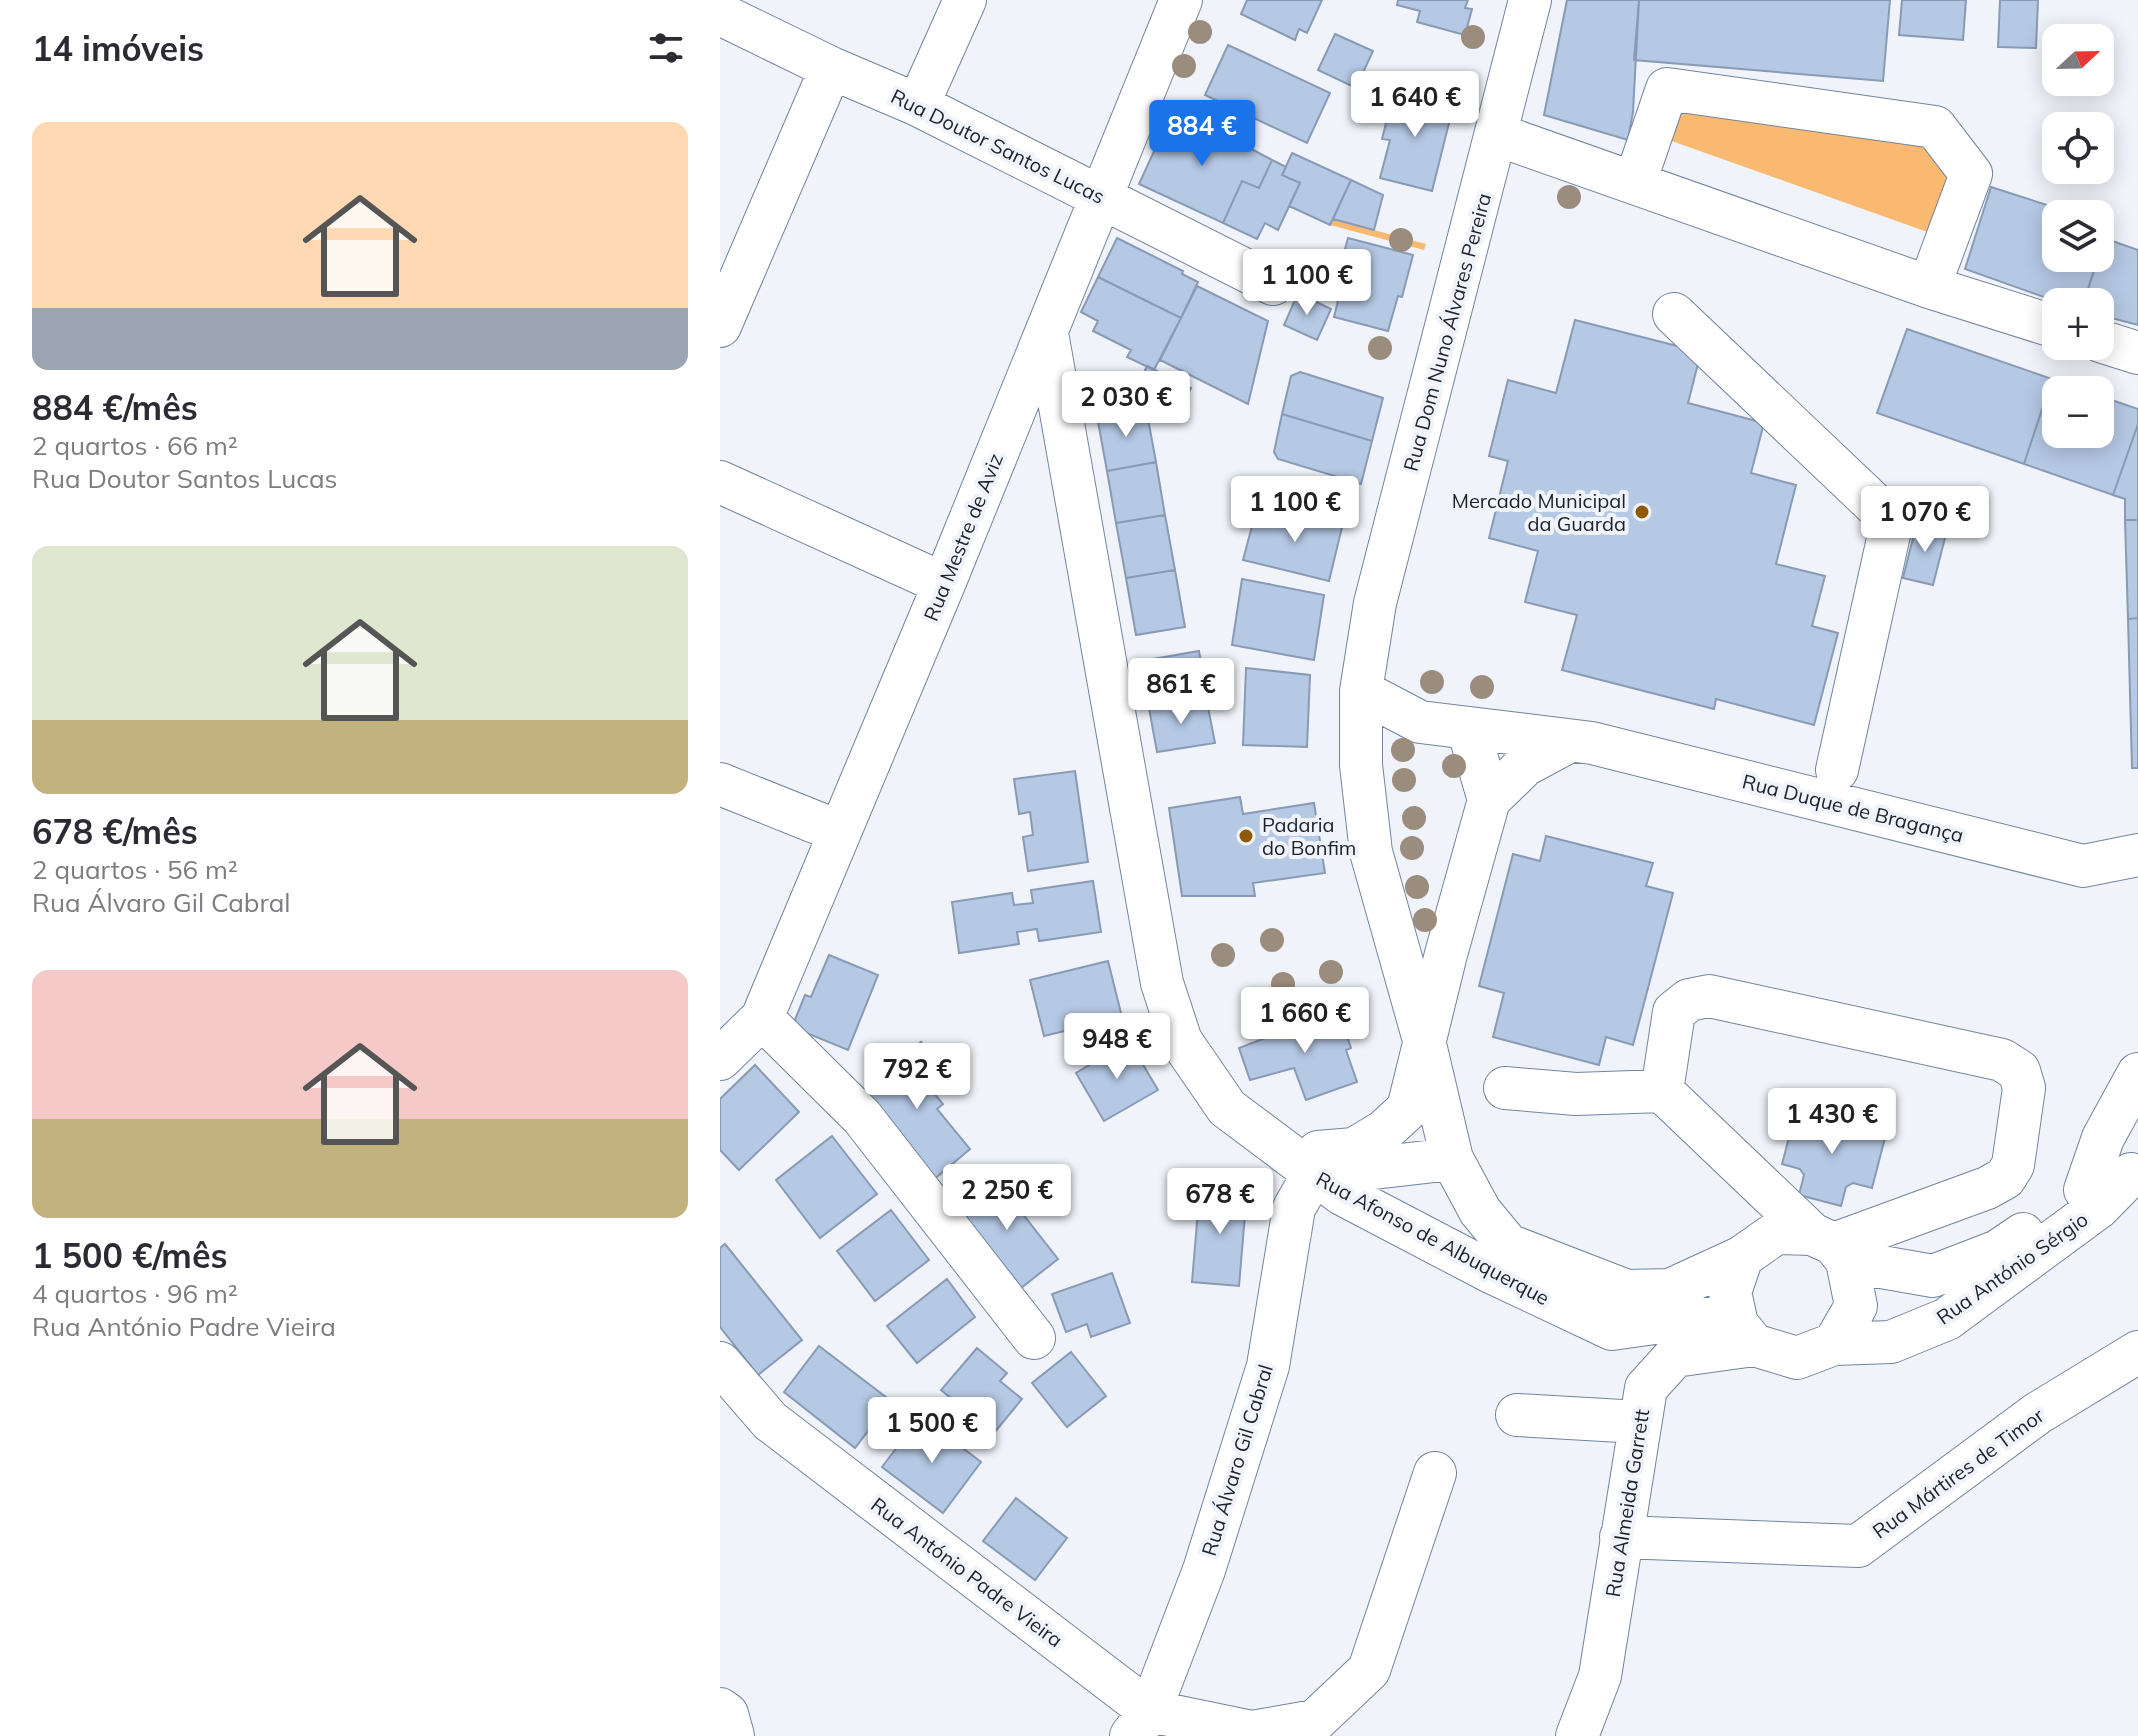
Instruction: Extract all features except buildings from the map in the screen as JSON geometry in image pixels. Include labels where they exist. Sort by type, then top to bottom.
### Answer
[{"type":"street","points":[[918,105],[965,0]]},
{"type":"street","name":"Rua Mestre de Aviz","points":[[720,1059],[762,1018],[944,584],[1181,0]]},
{"type":"street","name":"Rua Dom Nuno Álvares Pereira","points":[[1530,0],[1498,135],[1375,603],[1361,691],[1361,765],[1371,852],[1424,1040],[1452,1159],[1480,1211],[1508,1245],[1627,1291],[1670,1290],[1742,1257]]},
{"type":"street","name":"Rua Doutor Santos Lucas","points":[[720,14],[831,68],[918,105],[1273,284]]},
{"type":"street","points":[[720,326],[831,68]]},
{"type":"street","points":[[1635,182],[1667,89],[1935,127],[1971,174],[1929,287]]},
{"type":"street","points":[[1498,135],[1929,287],[2042,323]]},
{"type":"street","points":[[1674,314],[1892,521],[1837,770]]},
{"type":"street","name":"Rua Afonso de Albuquerque","points":[[1047,333],[1162,983],[1181,1041],[1227,1108],[1300,1165],[1489,1271],[1612,1329],[1697,1317],[1746,1335]]},
{"type":"street","points":[[2114,345],[2138,353]]},
{"type":"street","points":[[720,482],[944,584]]},
{"type":"street","name":"Rua Duque de Bragança","points":[[1361,691],[1420,722],[1592,743],[2083,866],[2138,855]]},
{"type":"street","points":[[1468,728],[1489,800]]},
{"type":"street","points":[[1424,1040],[1489,800],[1525,765],[1568,742]]},
{"type":"street","points":[[720,784],[840,832]]},
{"type":"street","points":[[1505,1088],[1576,1094],[1662,1091],[1831,1246],[1856,1306],[1834,1344],[1797,1358],[1746,1335],[1730,1292],[1742,1257],[1776,1233],[1831,1246],[1987,1188],[2005,1178],[2013,1165],[2024,1088],[2019,1071],[2002,1060],[1709,996],[1689,1000],[1674,1012],[1662,1091]]},
{"type":"street","points":[[762,1018],[862,1117],[1034,1338]]},
{"type":"street","name":"Rua Dom Nuno Álvares Pereira","points":[[1300,1165],[1354,1149],[1384,1131],[1408,1109],[1424,1040]]},
{"type":"street","points":[[2085,1190],[2103,1138],[2138,1074]]},
{"type":"street","points":[[1300,1165],[1452,1159]]},
{"type":"street","name":"Rua Álvaro Gil Cabral","points":[[1140,1724],[1204,1570],[1268,1366],[1300,1165]]},
{"type":"street","name":"Rua António Sérgio","points":[[1831,1246],[1933,1276],[1998,1251],[2085,1190],[2135,1172]]},
{"type":"street","name":"Rua António Sérgio","points":[[1834,1344],[1891,1342],[1947,1319],[2099,1207],[2135,1172]]},
{"type":"street","name":"Rua Almeida Garrett","points":[[1577,1736],[1600,1676],[1646,1388],[1675,1356],[1746,1335]]},
{"type":"street","name":"Rua Mártires de Timor","points":[[1621,1537],[1858,1546],[2038,1413],[2138,1352]]},
{"type":"street","name":"Rua António Padre Vieira","points":[[720,1363],[770,1421],[1140,1724]]},
{"type":"street","points":[[1517,1415],[1639,1422]]},
{"type":"street","points":[[1140,1724],[1252,1734],[1315,1721],[1369,1670],[1435,1473]]},
{"type":"street","points":[[720,1709],[727,1714],[733,1736]]},
{"type":"shaded area","points":[[1677,106],[1927,142],[1953,177],[1933,234],[1666,139]]},
{"type":"shaded area","points":[[1333,219],[1426,244],[1424,250],[1330,225]]},
{"type":"place","name":"Mercado Municipal da Guarda","points":[[1642,512]]},
{"type":"place","name":"Padaria do Bonfim","points":[[1246,836]]}]
